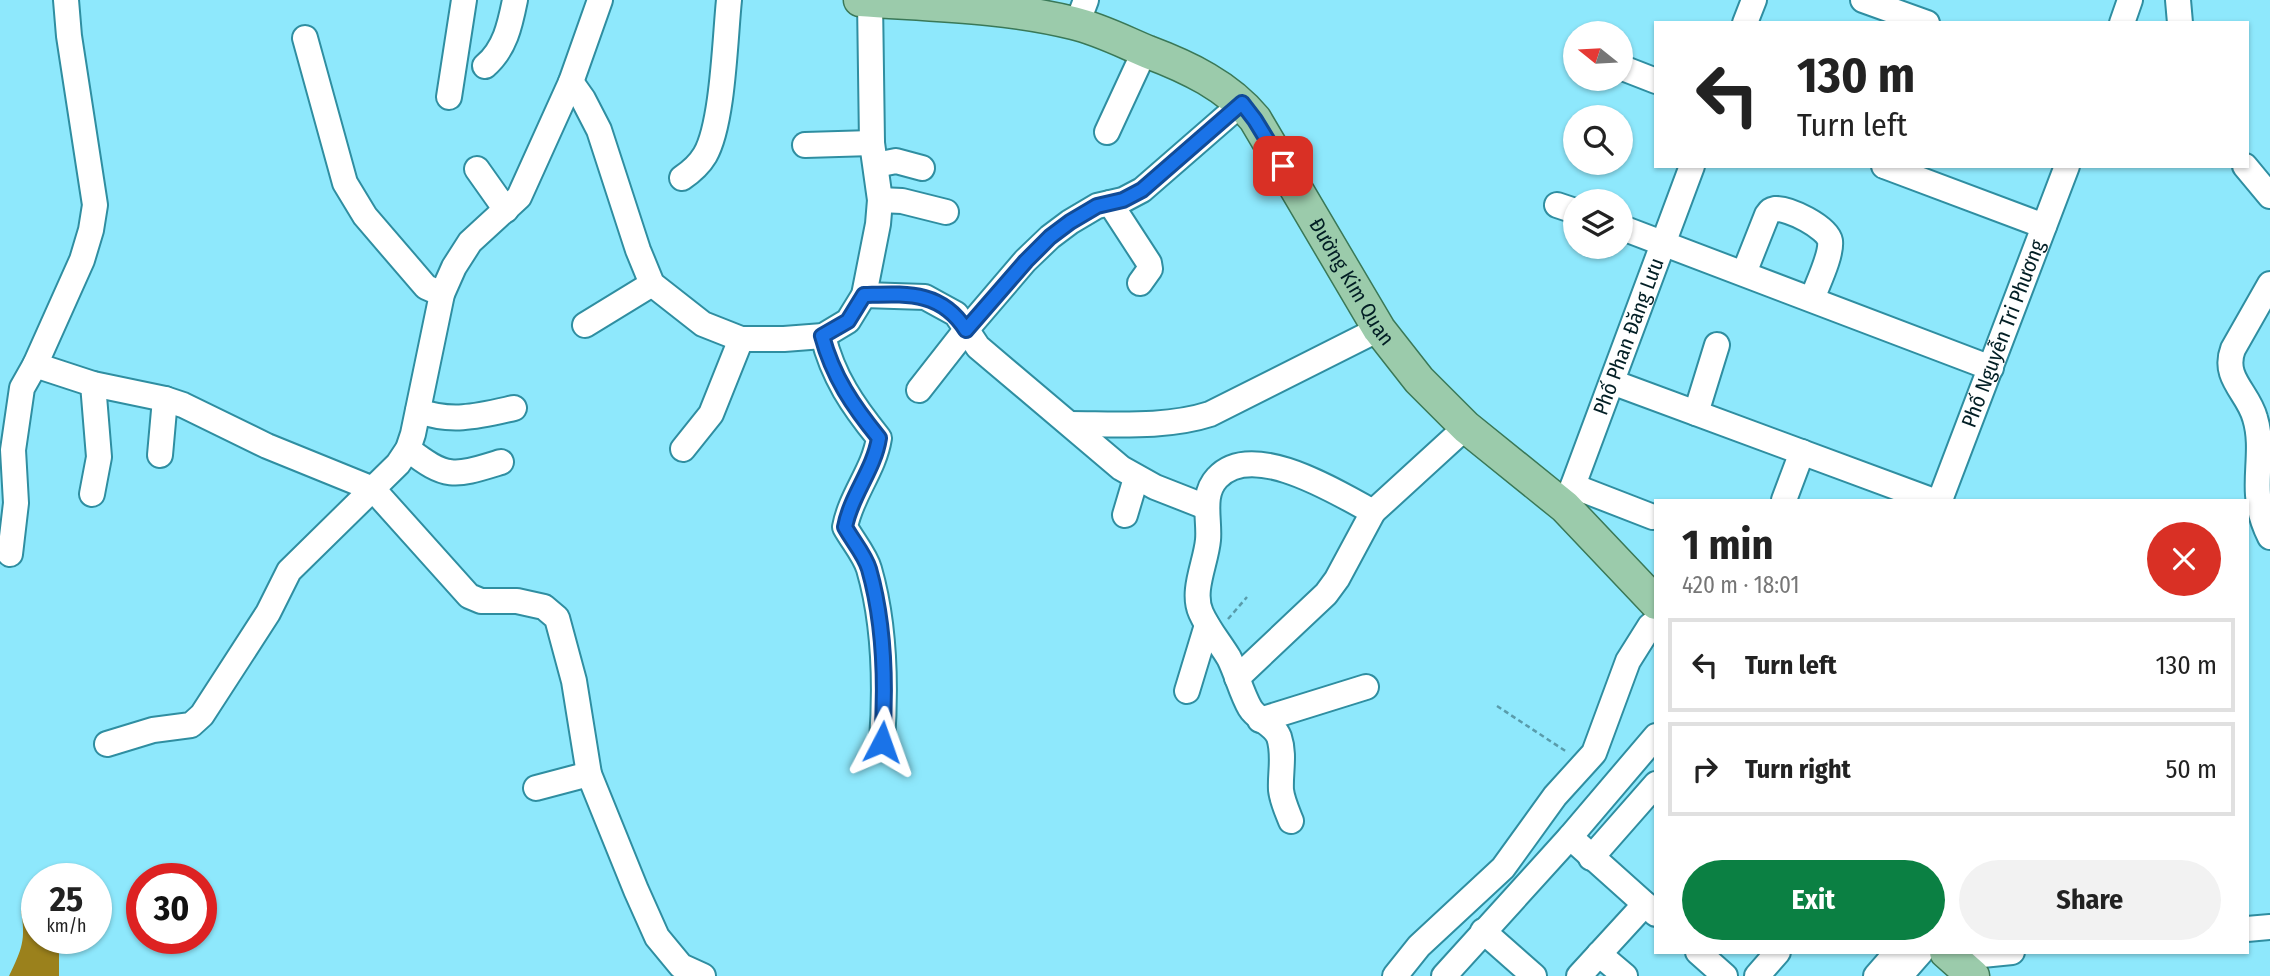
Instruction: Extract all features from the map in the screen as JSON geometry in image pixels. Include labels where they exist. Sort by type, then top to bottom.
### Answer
[{"type":"main road","name":"Đường Kim Quan","points":[[860,0],[1025,13],[1081,12],[1145,50],[1209,80],[1242,103],[1255,120],[1379,329],[1419,380],[1466,426],[1569,496],[1654,601]]},
{"type":"street","points":[[10,554],[16,503],[13,450],[22,388],[36,365],[82,260],[95,205],[66,0]]},
{"type":"street","points":[[449,97],[464,0]]},
{"type":"street","points":[[485,66],[502,47],[515,0]]},
{"type":"street","points":[[107,744],[153,730],[191,725],[202,715],[268,613],[289,571],[398,464],[408,449],[442,294],[454,267],[470,242],[519,197],[571,82],[600,0]]},
{"type":"street","points":[[682,178],[705,156],[711,141],[721,83],[729,0]]},
{"type":"street","points":[[1746,21],[1754,0]]},
{"type":"street","points":[[1863,0],[1915,13]]},
{"type":"street","points":[[2123,21],[2130,0]]},
{"type":"street","points":[[2178,0],[2180,21]]},
{"type":"street","points":[[571,82],[599,130],[638,250],[652,284],[703,324],[741,339],[822,336],[848,321],[864,295],[878,224],[880,200],[874,154],[870,1]]},
{"type":"street","points":[[305,38],[345,183],[365,216],[426,286],[442,294]]},
{"type":"street","points":[[1107,132],[1145,50]]},
{"type":"street","points":[[1633,72],[1654,79]]},
{"type":"street","points":[[919,390],[966,330],[1050,237],[1097,206],[1123,200],[1142,190],[1242,103]]},
{"type":"street","points":[[804,145],[874,154],[922,168]]},
{"type":"street","name":"Phố Phan Đăng Lưu","points":[[1569,496],[1691,168]]},
{"type":"street","points":[[1889,168],[2044,226]]},
{"type":"street","name":"Phố Nguyễn Tri Phương","points":[[1940,499],[2066,168]]},
{"type":"street","points":[[2247,168],[2270,197]]},
{"type":"street","points":[[477,169],[506,210]]},
{"type":"street","points":[[880,200],[902,201],[946,212]]},
{"type":"street","points":[[1110,203],[1149,263],[1150,269],[1140,283]]},
{"type":"street","points":[[1744,273],[1771,210],[1794,215],[1820,226],[1829,239],[1830,245],[1812,299]]},
{"type":"street","points":[[1633,232],[1991,368]]},
{"type":"street","points":[[585,325],[652,284]]},
{"type":"street","points":[[2270,284],[2233,349],[2228,369],[2250,404],[2256,422],[2259,439],[2258,496],[2270,537]]},
{"type":"street","points":[[864,295],[925,297],[956,314],[978,347],[1136,478],[1206,507]]},
{"type":"street","points":[[1070,424],[1126,424],[1198,418],[1379,329]]},
{"type":"street","points":[[822,336],[829,362],[840,386],[879,438],[876,457],[864,475],[848,510],[845,527],[868,567],[881,635],[886,694],[882,742]]},
{"type":"street","points":[[683,449],[711,414],[741,339]]},
{"type":"street","points":[[1696,413],[1717,345]]},
{"type":"street","points":[[36,365],[93,384],[183,405],[267,446],[373,489],[469,596],[481,601],[517,601],[544,607],[558,618],[574,681],[589,774],[657,937],[681,966],[703,976]]},
{"type":"street","points":[[1612,382],[1928,499]]},
{"type":"street","points":[[92,494],[99,457],[93,384]]},
{"type":"street","points":[[160,455],[165,399]]},
{"type":"street","points":[[418,411],[438,418],[469,418],[514,408]]},
{"type":"street","points":[[1237,678],[1326,594],[1338,579],[1373,512],[1466,426]]},
{"type":"street","points":[[408,449],[442,471],[463,474],[501,462]]},
{"type":"street","points":[[1784,499],[1802,452]]},
{"type":"street","points":[[1291,821],[1281,790],[1283,764],[1276,730],[1260,720],[1250,709],[1237,678],[1199,611],[1197,596],[1208,543],[1206,507],[1216,478],[1236,466],[1257,464],[1287,470],[1373,512]]},
{"type":"street","points":[[1125,515],[1136,478]]},
{"type":"street","points":[[1569,496],[1653,517]]},
{"type":"street","points":[[1395,976],[1419,946],[1503,868],[1555,796],[1594,753],[1628,661],[1654,623]]},
{"type":"street","points":[[1187,691],[1211,630]]},
{"type":"street","points":[[1260,720],[1366,687]]},
{"type":"street","points":[[1444,976],[1570,837],[1654,738]]},
{"type":"street","points":[[536,788],[589,774]]},
{"type":"street","points":[[1591,858],[1654,786]]},
{"type":"street","points":[[1570,837],[1650,909],[1579,976]]},
{"type":"street","points":[[2249,929],[2270,927]]},
{"type":"street","points":[[1483,931],[1534,976]]},
{"type":"street","points":[[1600,954],[1625,976]]},
{"type":"street","points":[[1700,954],[1725,976]]},
{"type":"street","points":[[1756,976],[1776,954]]},
{"type":"street","points":[[1876,976],[1895,954]]},
{"type":"street","points":[[1900,976],[1948,959],[1994,954]]},
{"type":"path","points":[[1211,630],[1247,597]]},
{"type":"path","points":[[1497,706],[1583,765]]},
{"type":"shaded area","points":[[21,947],[21,954],[59,954],[59,976],[9,976]]},
{"type":"route","points":[[882,742],[886,694],[881,635],[868,567],[845,527],[848,510],[864,475],[876,457],[879,438],[840,386],[829,362],[822,336],[848,321],[864,295],[925,297],[956,314],[966,330],[1050,237],[1097,206],[1123,200],[1142,190],[1242,103],[1283,166]]}]
